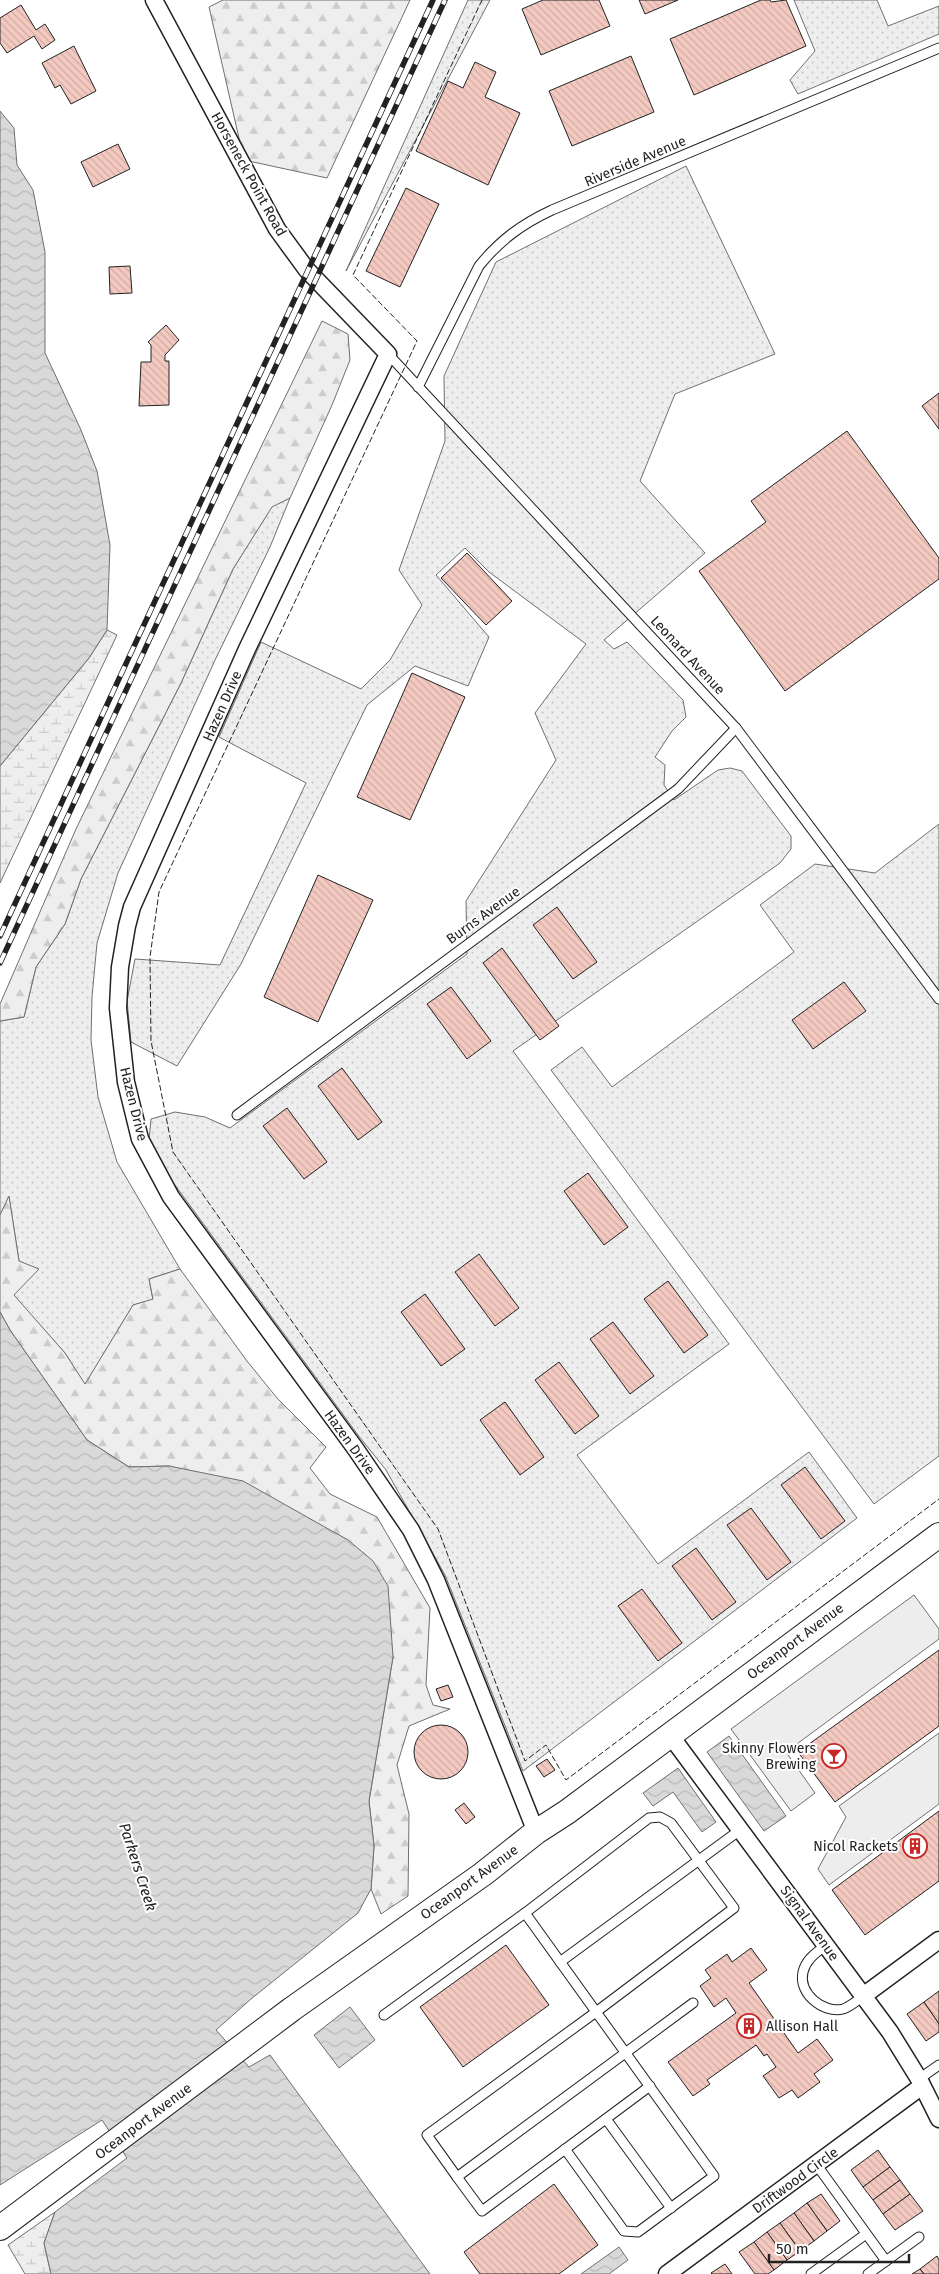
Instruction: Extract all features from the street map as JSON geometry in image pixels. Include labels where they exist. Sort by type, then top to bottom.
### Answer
[{"type":"main road","name":"Oceanport Avenue","points":[[0,2228],[292,2009],[483,1874],[536,1832],[567,1812],[939,1535]]},
{"type":"street","name":"Horseneck Point Road","points":[[154,0],[277,229],[307,270],[388,354]]},
{"type":"street","name":"Hazen Drive","points":[[388,354],[247,649],[140,888],[127,926],[120,967],[118,1008],[120,1039],[126,1082],[140,1139],[154,1168],[172,1197],[349,1440],[411,1530],[436,1580],[536,1832]]},
{"type":"street","name":"Signal Avenue","points":[[670,1734],[890,2032],[921,2083],[939,2119]]},
{"type":"street","points":[[863,1996],[939,1940]]},
{"type":"street","name":"Driftwood Circle","points":[[667,2274],[816,2164],[921,2083]]},
{"type":"lane","name":"Riverside Avenue","points":[[418,386],[479,266],[492,249],[516,229],[561,207],[939,48]]},
{"type":"lane","name":"Leonard Avenue","points":[[388,354],[736,728],[939,999]]},
{"type":"lane","name":"Burns Avenue","points":[[237,1115],[678,789],[736,728]]},
{"type":"lane","points":[[384,2015],[525,1913],[649,1818],[660,1817],[671,1823],[734,1908],[428,2135],[482,2211],[650,2086]]},
{"type":"lane","points":[[560,1962],[740,1830]]},
{"type":"lane","points":[[525,1913],[714,2176],[638,2232],[624,2231],[565,2150]]},
{"type":"lane","points":[[826,1945],[809,1958],[803,1970],[802,1980],[806,1990],[820,2006],[831,2009],[843,2008],[863,1996]]},
{"type":"lane","points":[[457,2177],[693,2003]]},
{"type":"lane","points":[[921,2083],[939,2065]]},
{"type":"lane","points":[[606,2119],[671,2208]]},
{"type":"lane","points":[[816,2164],[886,2261]]},
{"type":"lane","points":[[810,2274],[866,2234]]},
{"type":"lane","points":[[868,2274],[920,2237]]},
{"type":"green space","points":[[223,0],[410,0],[327,178],[244,160],[209,7]]},
{"type":"green space","points":[[468,0],[490,0],[346,271]]},
{"type":"green space","points":[[794,0],[877,0],[888,26],[939,6],[939,34],[798,94],[790,80],[815,51]]},
{"type":"green space","points":[[686,166],[775,354],[675,394],[640,481],[705,553],[604,640],[614,649],[627,642],[683,700],[686,717],[672,731],[655,757],[665,765],[664,785],[674,800],[718,770],[730,768],[742,771],[791,836],[791,849],[780,863],[513,1051],[729,1344],[577,1455],[658,1564],[809,1452],[857,1518],[523,1771],[445,1575],[386,1470],[358,1435],[172,1181],[149,1140],[151,1119],[175,1112],[205,1117],[230,1128],[467,954],[466,901],[556,760],[535,713],[586,644],[489,572],[465,548],[436,575],[489,637],[468,686],[415,666],[367,705],[241,964],[177,1066],[131,1042],[127,1001],[135,959],[220,965],[306,783],[219,737],[261,642],[361,689],[390,660],[422,605],[399,570],[445,441],[444,376],[496,262]]},
{"type":"green space","points":[[322,321],[348,334],[350,360],[290,498],[272,507],[233,569],[181,683],[81,879],[65,924],[36,967],[24,1017],[0,1021],[0,1004],[76,829]]},
{"type":"green space","points":[[290,498],[270,547],[216,658],[118,873],[97,943],[92,997],[91,1040],[98,1097],[117,1162],[180,1269],[149,1279],[153,1300],[133,1305],[85,1385],[65,1353],[13,1295],[19,1261],[9,1197],[0,1215],[0,1021],[24,1017],[36,967],[65,924],[81,879],[181,683],[233,569],[272,506]]},
{"type":"green space","points":[[107,630],[117,635],[0,883],[0,766],[89,658]]},
{"type":"green space","points":[[939,824],[939,1456],[874,1504],[551,1070],[582,1047],[612,1087],[794,952],[760,905],[815,864],[875,873]]},
{"type":"green space","points":[[9,1196],[19,1261],[39,1269],[14,1295],[65,1353],[85,1384],[133,1305],[153,1299],[149,1279],[180,1269],[247,1361],[277,1398],[326,1447],[310,1468],[330,1494],[377,1517],[430,1608],[426,1685],[433,1705],[450,1709],[409,1726],[397,1765],[409,1814],[408,1896],[381,1914],[371,1889],[374,1846],[369,1801],[393,1657],[348,1540],[300,1514],[188,1471],[169,1466],[129,1467],[87,1440],[10,1330],[0,1312],[0,1215]]},
{"type":"green space","points":[[55,2212],[44,2243],[51,2274],[25,2274],[8,2245]]},
{"type":"shaded area","points":[[914,1595],[939,1629],[939,1639],[786,1752],[815,1793],[791,1811],[731,1729]]},
{"type":"shaded area","points":[[939,1733],[939,1804],[829,1885],[818,1869],[846,1817],[839,1806]]},
{"type":"water","points":[[0,111],[14,128],[17,165],[33,190],[45,252],[45,353],[81,430],[97,471],[110,545],[107,630],[89,658],[0,766]]},
{"type":"water","name":"Parkers Creek","points":[[0,1312],[10,1330],[87,1440],[129,1467],[169,1466],[243,1481],[348,1540],[373,1561],[388,1586],[393,1657],[369,1801],[374,1846],[371,1889],[358,1913],[251,1999],[216,2030],[249,2067],[270,2055],[430,2274],[51,2274],[44,2243],[55,2212],[127,2158],[102,2120],[0,2185]]},
{"type":"water","points":[[729,1736],[786,1816],[764,1831],[707,1752]]},
{"type":"water","points":[[678,1768],[716,1822],[702,1832],[673,1792],[653,1806],[643,1793]]},
{"type":"water","points":[[350,2007],[375,2040],[339,2068],[314,2035]]},
{"type":"water","points":[[619,2247],[628,2260],[609,2274],[581,2274]]},
{"type":"building","points":[[543,0],[599,0],[610,26],[541,55],[522,9]]},
{"type":"building","points":[[639,0],[678,0],[645,14]]},
{"type":"building","points":[[761,0],[770,0],[771,2],[786,0],[806,46],[694,95],[670,39]]},
{"type":"building","points":[[21,5],[36,30],[45,24],[55,40],[42,49],[34,36],[7,53],[0,43],[0,18]]},
{"type":"building","points":[[74,46],[96,91],[71,104],[60,85],[55,88],[42,63]]},
{"type":"building","points":[[631,56],[654,112],[572,146],[549,91]]},
{"type":"building","points":[[475,62],[496,72],[485,97],[520,113],[488,185],[416,151],[448,81],[463,88]]},
{"type":"building","points":[[118,144],[130,169],[93,187],[81,162]]},
{"type":"building","points":[[406,188],[439,204],[400,287],[366,271]]},
{"type":"building","points":[[130,266],[132,293],[110,294],[109,267]]},
{"type":"building","points":[[166,325],[179,340],[165,355],[165,361],[169,361],[169,405],[139,406],[141,362],[151,362],[151,345],[148,342]]},
{"type":"building","points":[[939,393],[939,429],[922,406]]},
{"type":"building","points":[[847,431],[939,558],[939,579],[785,691],[699,571],[766,522],[751,501]]},
{"type":"building","points":[[467,553],[512,601],[486,625],[441,578]]},
{"type":"building","points":[[412,673],[465,697],[410,820],[357,797]]},
{"type":"building","points":[[318,875],[373,900],[318,1022],[264,997]]},
{"type":"building","points":[[557,907],[597,962],[573,979],[533,925]]},
{"type":"building","points":[[502,948],[559,1026],[540,1040],[483,963]]},
{"type":"building","points":[[844,982],[866,1011],[813,1049],[792,1020]]},
{"type":"building","points":[[451,987],[491,1041],[467,1059],[427,1004]]},
{"type":"building","points":[[342,1068],[382,1122],[358,1140],[318,1086]]},
{"type":"building","points":[[287,1108],[327,1162],[304,1179],[263,1126]]},
{"type":"building","points":[[588,1173],[628,1227],[604,1245],[564,1191]]},
{"type":"building","points":[[479,1254],[519,1308],[495,1326],[455,1272]]},
{"type":"building","points":[[668,1281],[708,1335],[684,1353],[644,1299]]},
{"type":"building","points":[[425,1294],[465,1349],[441,1366],[401,1312]]},
{"type":"building","points":[[613,1322],[654,1376],[630,1394],[590,1339]]},
{"type":"building","points":[[559,1362],[599,1416],[575,1434],[535,1380]]},
{"type":"building","points":[[505,1402],[544,1457],[520,1475],[480,1420]]},
{"type":"building","points":[[805,1467],[845,1521],[821,1539],[781,1485]]},
{"type":"building","points":[[751,1508],[791,1562],[767,1580],[727,1525]]},
{"type":"building","points":[[696,1548],[736,1602],[712,1620],[672,1566]]},
{"type":"building","points":[[642,1589],[682,1643],[658,1661],[618,1606]]},
{"type":"building","points":[[939,1650],[939,1726],[835,1802],[798,1752]]},
{"type":"building","points":[[448,1685],[453,1697],[441,1701],[436,1689]]},
{"type":"building","points":[[436,1725],[446,1725],[456,1729],[464,1737],[468,1752],[464,1767],[456,1775],[446,1779],[436,1779],[426,1775],[418,1767],[414,1757],[414,1747],[418,1737],[426,1729]]},
{"type":"building","points":[[547,1759],[555,1770],[544,1777],[536,1766]]},
{"type":"building","points":[[464,1803],[475,1817],[466,1824],[455,1810]]},
{"type":"building","name":"Nicol Rackets","points":[[939,1811],[939,1881],[865,1935],[832,1890]]},
{"type":"building","points":[[506,1945],[549,2005],[463,2067],[420,2007]]},
{"type":"building","name":"Allison Hall","points":[[751,1948],[767,1970],[749,1983],[798,2053],[817,2039],[833,2060],[814,2074],[820,2082],[798,2098],[792,2090],[779,2098],[763,2076],[776,2067],[767,2054],[764,2056],[756,2045],[707,2080],[710,2084],[693,2096],[668,2062],[736,2013],[726,1998],[714,2007],[700,1986],[711,1978],[705,1970],[727,1954],[732,1962]]},
{"type":"building","points":[[939,1991],[939,2024],[924,2002]]},
{"type":"building","points":[[924,2002],[939,2024],[939,2032],[926,2041],[907,2014]]},
{"type":"building","points":[[878,2150],[890,2167],[863,2187],[851,2170]]},
{"type":"building","points":[[890,2167],[900,2180],[873,2200],[863,2187]]},
{"type":"building","points":[[900,2180],[910,2194],[883,2214],[873,2200]]},
{"type":"building","points":[[554,2184],[598,2245],[559,2274],[480,2274],[464,2252]]},
{"type":"building","points":[[821,2194],[840,2221],[827,2231],[807,2203]]},
{"type":"building","points":[[910,2194],[923,2211],[895,2230],[883,2214]]},
{"type":"building","points":[[807,2203],[827,2231],[814,2241],[794,2213]]},
{"type":"building","points":[[794,2213],[814,2241],[800,2251],[780,2223]]},
{"type":"building","points":[[780,2223],[800,2251],[787,2260],[767,2232]]},
{"type":"building","points":[[767,2232],[787,2260],[774,2270],[754,2242]]},
{"type":"building","points":[[754,2242],[774,2270],[768,2274],[755,2274],[739,2252]]},
{"type":"building","points":[[937,2256],[939,2260],[939,2274],[924,2274],[920,2269]]},
{"type":"building","points":[[725,2264],[732,2274],[711,2273]]},
{"type":"building","points":[[920,2269],[924,2274],[912,2274]]},
{"type":"railway","points":[[0,936],[433,0]]},
{"type":"railway","points":[[0,963],[445,0]]},
{"type":"fence","points":[[482,0],[353,275],[417,341],[159,892],[150,957],[151,1041],[173,1152],[438,1529],[525,1761],[546,1745],[566,1780],[939,1499]]},
{"type":"place","name":"Skinny Flowers Brewing","points":[[834,1756]]},
{"type":"place","name":"Nicol Rackets","points":[[915,1846]]},
{"type":"place","name":"Allison Hall","points":[[749,2026]]}]
